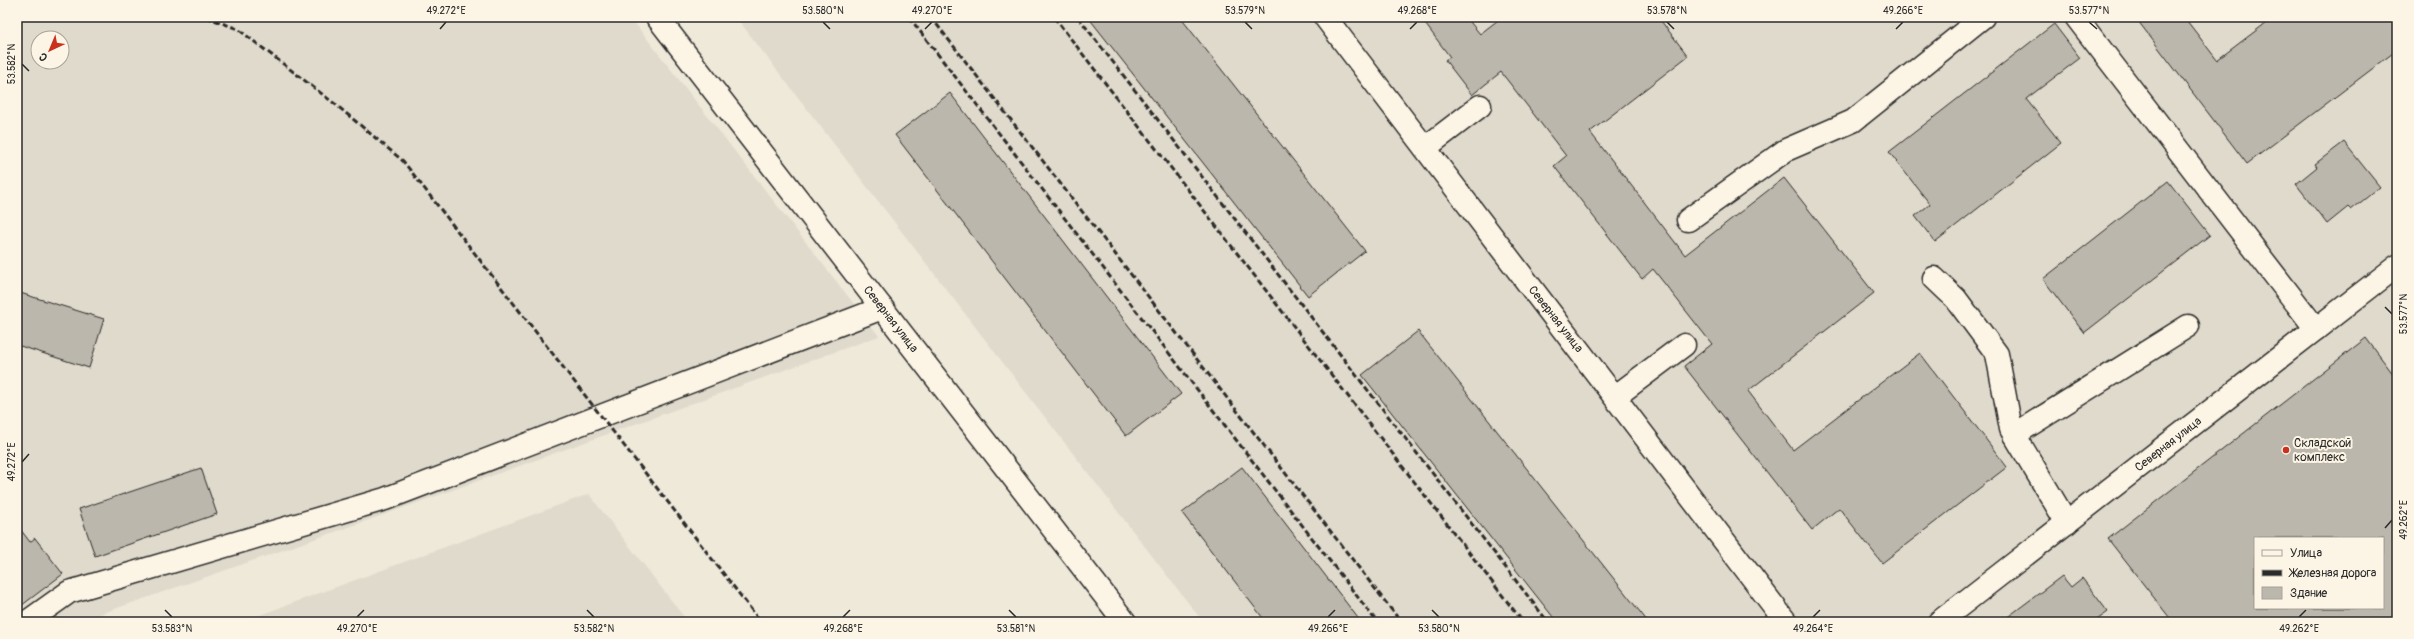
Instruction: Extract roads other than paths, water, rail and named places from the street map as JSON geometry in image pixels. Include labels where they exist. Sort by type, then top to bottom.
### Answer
[{"type":"street","name":"Северная улица","points":[[657,17],[1125,622]]},
{"type":"street","name":"Северная улица","points":[[1325,17],[1616,396],[1786,622]]},
{"type":"street","points":[[1688,220],[1786,150],[1853,121],[1983,17]]},
{"type":"street","points":[[2076,17],[2316,329]]},
{"type":"street","points":[[1425,148],[1480,106]]},
{"type":"street","name":"Северная улица","points":[[1939,622],[2397,266]]},
{"type":"street","points":[[1934,278],[1956,299],[1997,354],[2011,429],[2067,522]]},
{"type":"street","points":[[27,622],[69,592],[385,498],[882,308]]},
{"type":"street","points":[[2014,435],[2188,326]]},
{"type":"street","points":[[1616,396],[1684,345]]},
{"type":"railway","points":[[206,17],[238,29],[335,104],[403,161],[761,622]]},
{"type":"railway","points":[[909,17],[1377,622]]},
{"type":"railway","points":[[931,17],[1401,622]]},
{"type":"railway","points":[[1054,17],[1523,622]]},
{"type":"railway","points":[[1078,17],[1548,622]]},
{"type":"place","name":"Складской комплекс","points":[[2286,450]]}]
